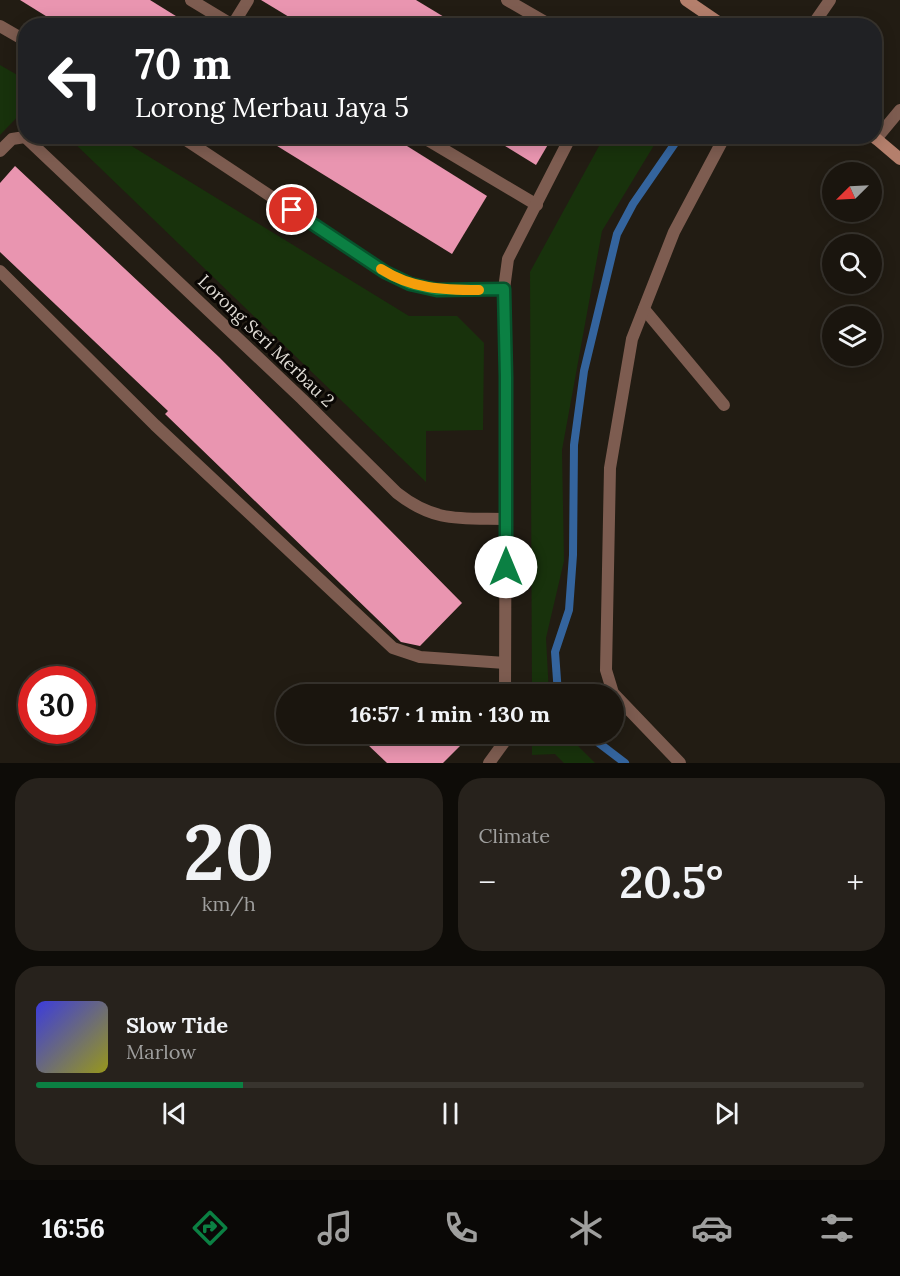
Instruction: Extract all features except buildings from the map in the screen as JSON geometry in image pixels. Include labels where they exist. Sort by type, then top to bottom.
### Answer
[{"type":"main road","points":[[686,0],[712,18]]},
{"type":"main road","points":[[882,144],[900,159]]},
{"type":"street","points":[[191,0],[221,18]]},
{"type":"street","points":[[237,18],[248,0]]},
{"type":"street","points":[[507,0],[538,18]]},
{"type":"street","points":[[818,18],[830,0]]},
{"type":"street","points":[[0,26],[18,36]]},
{"type":"street","points":[[882,130],[900,110]]},
{"type":"street","points":[[0,151],[12,139],[18,138]]},
{"type":"street","name":"Lorong Seri Merbau 2","points":[[32,144],[414,507],[444,518],[506,519]]},
{"type":"street","points":[[192,144],[385,272],[410,284],[437,290],[504,289]]},
{"type":"street","points":[[434,144],[537,205]]},
{"type":"street","points":[[505,684],[504,289],[508,259],[567,144]]},
{"type":"street","points":[[680,763],[642,726],[613,693],[606,670],[610,468],[632,339],[674,232],[721,144]]},
{"type":"street","points":[[0,271],[155,425],[393,648],[420,657],[505,663]]},
{"type":"street","points":[[644,309],[724,405]]},
{"type":"street","points":[[489,763],[503,744]]},
{"type":"green space","points":[[0,65],[18,75],[18,116],[0,135]]},
{"type":"green space","points":[[75,144],[128,144],[409,316],[457,316],[484,343],[483,430],[426,431],[426,482]]},
{"type":"green space","points":[[600,144],[655,144],[602,231],[562,450],[564,561],[546,638],[548,684],[532,684],[530,272]]},
{"type":"green space","points":[[532,744],[576,744],[595,763],[564,763],[555,754],[532,755]]},
{"type":"waterway","points":[[557,684],[555,652],[569,610],[573,555],[574,445],[584,371],[617,234],[633,204],[674,144]]},
{"type":"waterway","points":[[600,744],[625,763]]},
{"type":"slow traffic","points":[[381,269],[410,284],[437,290],[479,290]]},
{"type":"route","points":[[292,210],[385,272],[410,284],[437,290],[504,289],[506,567]]}]
